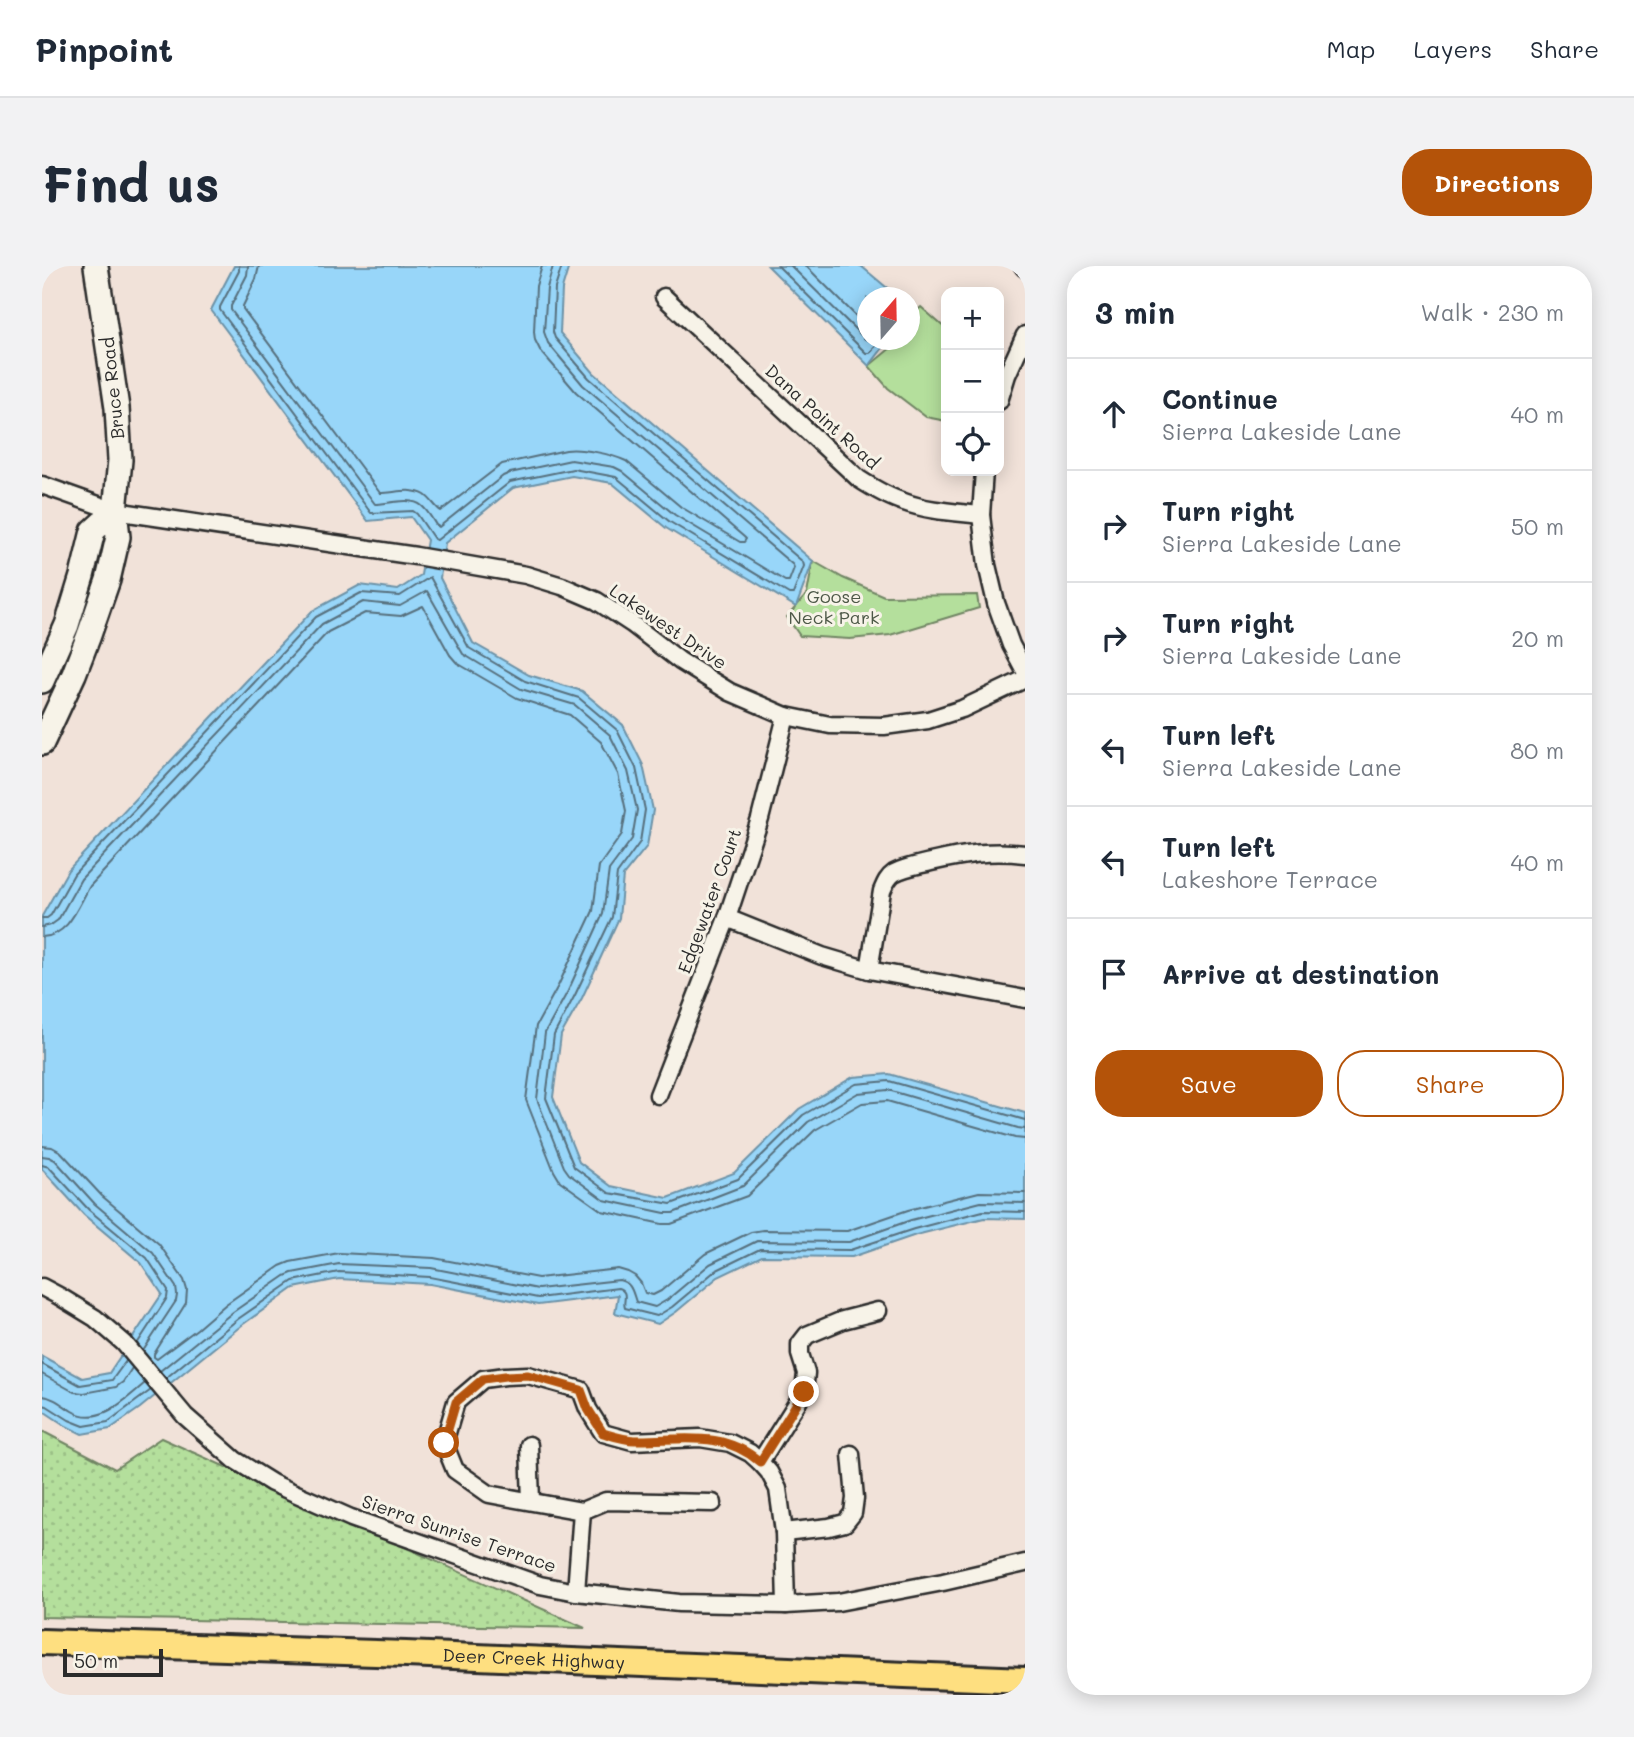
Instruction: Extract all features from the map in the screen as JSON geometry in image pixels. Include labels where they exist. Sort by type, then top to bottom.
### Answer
[{"type":"main road","name":"Bruce Road","points":[[42,743],[74,674],[108,580],[118,537],[115,511],[120,460],[117,408],[96,266]]},
{"type":"main road","points":[[42,681],[67,625],[93,531],[115,511]]},
{"type":"main road","name":"Deer Creek Highway","points":[[42,1642],[1025,1680]]},
{"type":"street","name":"Dana Point Road","points":[[664,297],[859,480],[884,494],[923,508],[981,515]]},
{"type":"street","points":[[1004,385],[1025,335]]},
{"type":"street","points":[[984,476],[981,515],[987,565],[996,603],[1011,645],[1025,671]]},
{"type":"street","name":"Lakewest Drive","points":[[42,485],[115,511],[416,556],[526,575],[562,586],[597,601],[680,661],[730,692],[786,716],[830,724],[870,726],[928,720],[962,709],[1025,679]]},
{"type":"street","name":"Edgewater Court","points":[[658,1095],[727,918],[760,820],[786,716]]},
{"type":"street","points":[[869,970],[882,891],[887,879],[895,872],[976,853],[1025,854]]},
{"type":"street","points":[[727,918],[822,956],[869,970],[1025,999]]},
{"type":"street","name":"Sierra Sunrise Terrace","points":[[42,1287],[95,1318],[124,1343],[185,1416],[234,1460],[272,1483],[385,1531],[540,1585],[576,1592],[679,1603],[786,1605],[838,1602],[1025,1563]]},
{"type":"street","points":[[760,1462],[804,1392],[807,1373],[800,1354],[800,1344],[807,1335],[843,1320],[878,1311]]},
{"type":"street","points":[[713,1503],[606,1501],[582,1511],[489,1494],[456,1470],[444,1443],[456,1402],[483,1379],[528,1375],[581,1390],[588,1409],[603,1433],[632,1441],[700,1438],[730,1443],[750,1453],[769,1472],[778,1489],[784,1532],[786,1605]]},
{"type":"street","points":[[528,1445],[531,1502]]},
{"type":"street","points":[[784,1532],[845,1523],[853,1513],[855,1498],[851,1454]]},
{"type":"street","points":[[576,1592],[582,1511]]},
{"type":"green space","points":[[920,308],[941,325],[941,420],[926,417],[888,388],[869,366],[888,350],[920,350]]},
{"type":"green space","name":"Goose Neck Park","points":[[813,561],[884,596],[977,595],[979,608],[890,635],[850,639],[800,636],[787,617],[807,594]]},
{"type":"green space","points":[[42,1431],[115,1469],[161,1438],[585,1628],[42,1617]]},
{"type":"water","points":[[234,266],[569,266],[562,289],[560,333],[594,373],[813,561],[796,607],[666,528],[612,483],[572,476],[513,488],[445,543],[440,578],[473,643],[529,675],[582,691],[623,725],[643,765],[653,810],[647,846],[623,876],[619,918],[582,998],[561,1035],[553,1097],[579,1162],[611,1186],[668,1198],[734,1173],[799,1109],[853,1077],[889,1074],[1025,1113],[1025,1219],[984,1218],[916,1235],[852,1257],[762,1256],[718,1277],[658,1324],[615,1313],[618,1295],[538,1305],[430,1284],[339,1279],[294,1288],[242,1325],[110,1429],[82,1434],[42,1410],[42,1356],[82,1378],[109,1373],[162,1294],[141,1263],[84,1215],[42,1169],[42,916],[68,870],[312,611],[360,585],[398,590],[421,575],[427,540],[411,517],[368,521],[211,310]]},
{"type":"water","points":[[768,266],[861,266],[886,287],[857,287],[857,350],[881,350],[869,366]]},
{"type":"route","points":[[444,1443],[456,1402],[483,1379],[528,1375],[581,1390],[588,1409],[603,1433],[632,1441],[700,1438],[730,1443],[750,1453],[760,1462],[804,1392]]}]
